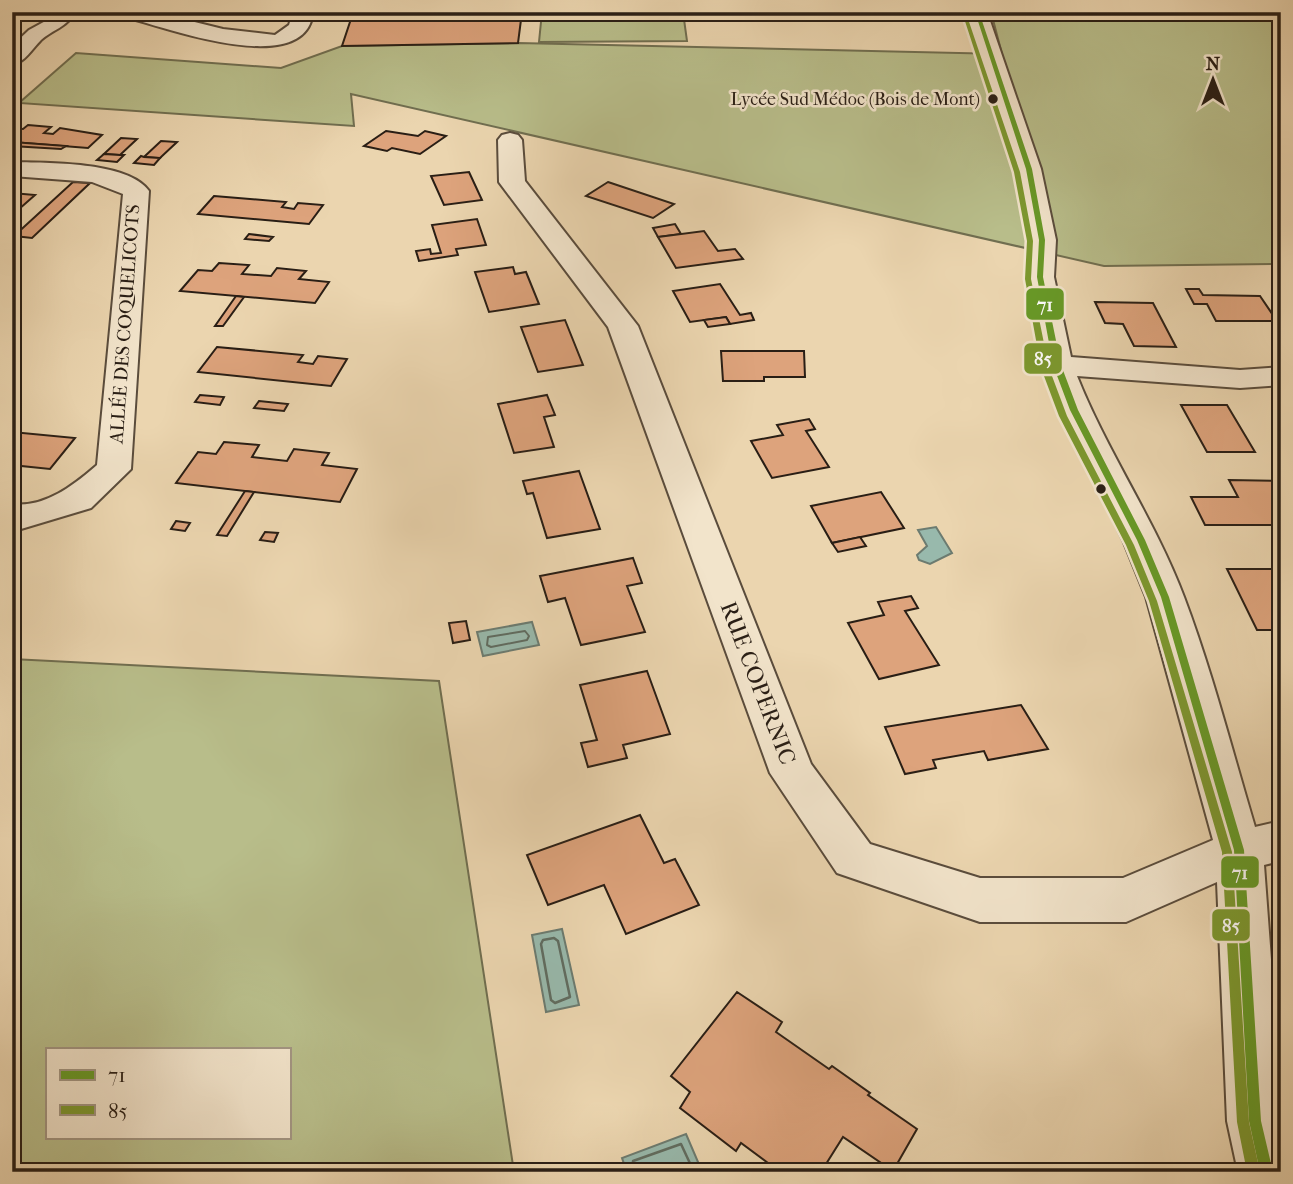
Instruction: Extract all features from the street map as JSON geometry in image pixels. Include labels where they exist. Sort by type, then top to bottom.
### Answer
[{"type":"street","points":[[33,12],[36,34]]},
{"type":"street","points":[[12,59],[36,34],[58,22],[66,12]]},
{"type":"street","points":[[128,12],[254,40],[278,41],[293,34],[303,19],[303,12]]},
{"type":"street","points":[[977,12],[1029,169],[1042,240],[1040,276],[1057,365],[1074,410],[1141,540],[1260,846],[1255,1121],[1267,1172]]},
{"type":"street","name":"RUE COPERNIC","points":[[510,140],[512,182],[623,326],[792,773],[854,859],[980,900],[1126,900],[1260,846]]},
{"type":"street","name":"ALLÉE DES COQUELICOTS","points":[[12,169],[102,176],[124,183],[136,191],[114,469],[78,500],[20,517],[12,516]]},
{"type":"street","points":[[1057,365],[1240,379],[1281,376]]},
{"type":"green space","points":[[542,12],[683,12],[687,41],[539,42]]},
{"type":"green space","points":[[991,12],[1281,12],[1281,264],[1104,266],[351,94],[354,126],[19,103],[76,53],[281,68],[342,46],[518,43],[1002,54]]},
{"type":"green space","points":[[12,659],[439,681],[514,1172],[12,1172]]},
{"type":"water","points":[[936,527],[952,553],[930,564],[919,560],[917,555],[927,546],[918,530]]},
{"type":"water","points":[[532,622],[539,645],[483,656],[477,632]]},
{"type":"water","points":[[562,929],[579,1005],[546,1012],[532,935]]},
{"type":"water","points":[[686,1134],[701,1169],[694,1172],[627,1172],[622,1158]]},
{"type":"building","points":[[522,12],[518,43],[342,46],[353,13]]},
{"type":"building","points":[[28,125],[51,127],[44,133],[53,134],[60,128],[102,135],[88,148],[12,142],[12,128],[23,129]]},
{"type":"building","points":[[386,131],[418,136],[425,131],[446,136],[420,154],[364,146]]},
{"type":"building","points":[[121,138],[137,139],[120,155],[104,154]]},
{"type":"building","points":[[161,141],[177,142],[160,158],[144,157]]},
{"type":"building","points":[[12,142],[66,146],[61,149],[12,146]]},
{"type":"building","points":[[104,154],[124,155],[117,162],[97,160]]},
{"type":"building","points":[[141,156],[160,158],[154,165],[134,163]]},
{"type":"building","points":[[469,172],[482,200],[444,205],[431,176]]},
{"type":"building","points":[[73,182],[90,183],[32,238],[14,236]]},
{"type":"building","points":[[608,182],[674,204],[653,218],[586,196]]},
{"type":"building","points":[[12,193],[35,195],[18,210],[12,209]]},
{"type":"building","points":[[214,196],[286,202],[282,207],[294,209],[298,203],[323,205],[309,224],[198,214]]},
{"type":"building","points":[[477,219],[486,245],[456,249],[458,255],[419,261],[416,251],[430,249],[431,254],[441,253],[432,225]]},
{"type":"building","points":[[675,224],[681,234],[658,237],[653,228]]},
{"type":"building","points":[[704,231],[718,251],[735,249],[743,259],[676,268],[658,237]]},
{"type":"building","points":[[249,234],[273,237],[269,241],[245,239]]},
{"type":"building","points":[[219,263],[249,265],[242,274],[271,276],[277,268],[306,271],[299,279],[329,282],[315,303],[180,291],[198,270],[212,271]]},
{"type":"building","points":[[513,267],[515,274],[526,272],[539,304],[489,312],[475,272]]},
{"type":"building","points":[[720,284],[740,315],[751,313],[754,320],[730,324],[726,317],[690,322],[673,291]]},
{"type":"building","points":[[1186,289],[1199,289],[1203,295],[1260,296],[1277,321],[1216,321],[1207,304],[1194,304]]},
{"type":"building","points":[[236,296],[244,297],[223,326],[215,326]]},
{"type":"building","points":[[1095,302],[1153,303],[1176,347],[1134,346],[1123,324],[1105,323]]},
{"type":"building","points":[[726,317],[730,324],[708,327],[704,320]]},
{"type":"building","points":[[565,320],[583,365],[538,372],[521,327]]},
{"type":"building","points":[[217,347],[303,355],[298,362],[313,364],[318,356],[347,359],[331,386],[198,372]]},
{"type":"building","points":[[721,351],[804,351],[805,377],[723,381]]},
{"type":"building","points":[[200,395],[224,397],[220,405],[195,402]]},
{"type":"building","points":[[547,395],[555,415],[544,417],[554,447],[514,453],[498,404]]},
{"type":"building","points":[[259,401],[288,404],[284,411],[254,408]]},
{"type":"building","points":[[1181,405],[1227,405],[1255,452],[1207,452]]},
{"type":"building","points":[[809,419],[815,429],[806,431],[829,467],[772,478],[751,441],[783,435],[777,425]]},
{"type":"building","points":[[12,432],[75,438],[50,469],[12,465]]},
{"type":"building","points":[[224,442],[259,445],[252,457],[287,461],[294,449],[329,453],[322,465],[357,469],[340,502],[176,483],[198,452],[216,454]]},
{"type":"building","points":[[579,471],[600,529],[547,538],[533,493],[527,494],[523,481]]},
{"type":"building","points":[[1229,480],[1281,481],[1281,525],[1205,525],[1191,497],[1238,497]]},
{"type":"building","points":[[245,491],[254,492],[227,536],[217,535]]},
{"type":"building","points":[[881,492],[904,528],[832,543],[811,506]]},
{"type":"building","points":[[176,521],[190,523],[185,531],[171,529]]},
{"type":"building","points":[[265,532],[278,533],[274,542],[260,540]]},
{"type":"building","points":[[860,537],[866,546],[838,552],[832,543]]},
{"type":"building","points":[[633,558],[642,583],[627,586],[645,632],[581,645],[565,598],[548,602],[540,576]]},
{"type":"building","points":[[1227,569],[1281,569],[1281,630],[1257,630]]},
{"type":"building","points":[[911,596],[918,608],[905,611],[939,665],[879,679],[848,623],[884,615],[878,602]]},
{"type":"building","points":[[466,621],[470,640],[453,643],[449,623]]},
{"type":"building","points":[[647,671],[670,734],[623,745],[627,758],[588,767],[581,743],[597,740],[580,685]]},
{"type":"building","points":[[1021,705],[1048,749],[988,760],[984,751],[933,760],[936,768],[905,774],[885,727]]},
{"type":"building","points":[[640,815],[664,863],[675,859],[699,905],[626,934],[604,885],[548,905],[527,855]]},
{"type":"building","points":[[737,992],[782,1022],[776,1032],[829,1069],[832,1066],[917,1129],[893,1171],[843,1137],[821,1172],[780,1172],[741,1143],[736,1151],[680,1108],[690,1092],[671,1076]]},
{"type":"transit line","name":"71","points":[[977,12],[1029,169],[1042,240],[1040,277],[1057,365],[1074,410],[1141,540],[1165,597],[1239,850],[1255,1121],[1267,1172]]},
{"type":"transit line","name":"85","points":[[965,16],[1017,172],[1030,241],[1028,279],[1045,368],[1063,416],[1130,545],[1153,601],[1227,852],[1243,1122],[1254,1172]]},
{"type":"place","name":"Lycée Sud Médoc (Bois de Mont)","points":[[993,99]]}]
